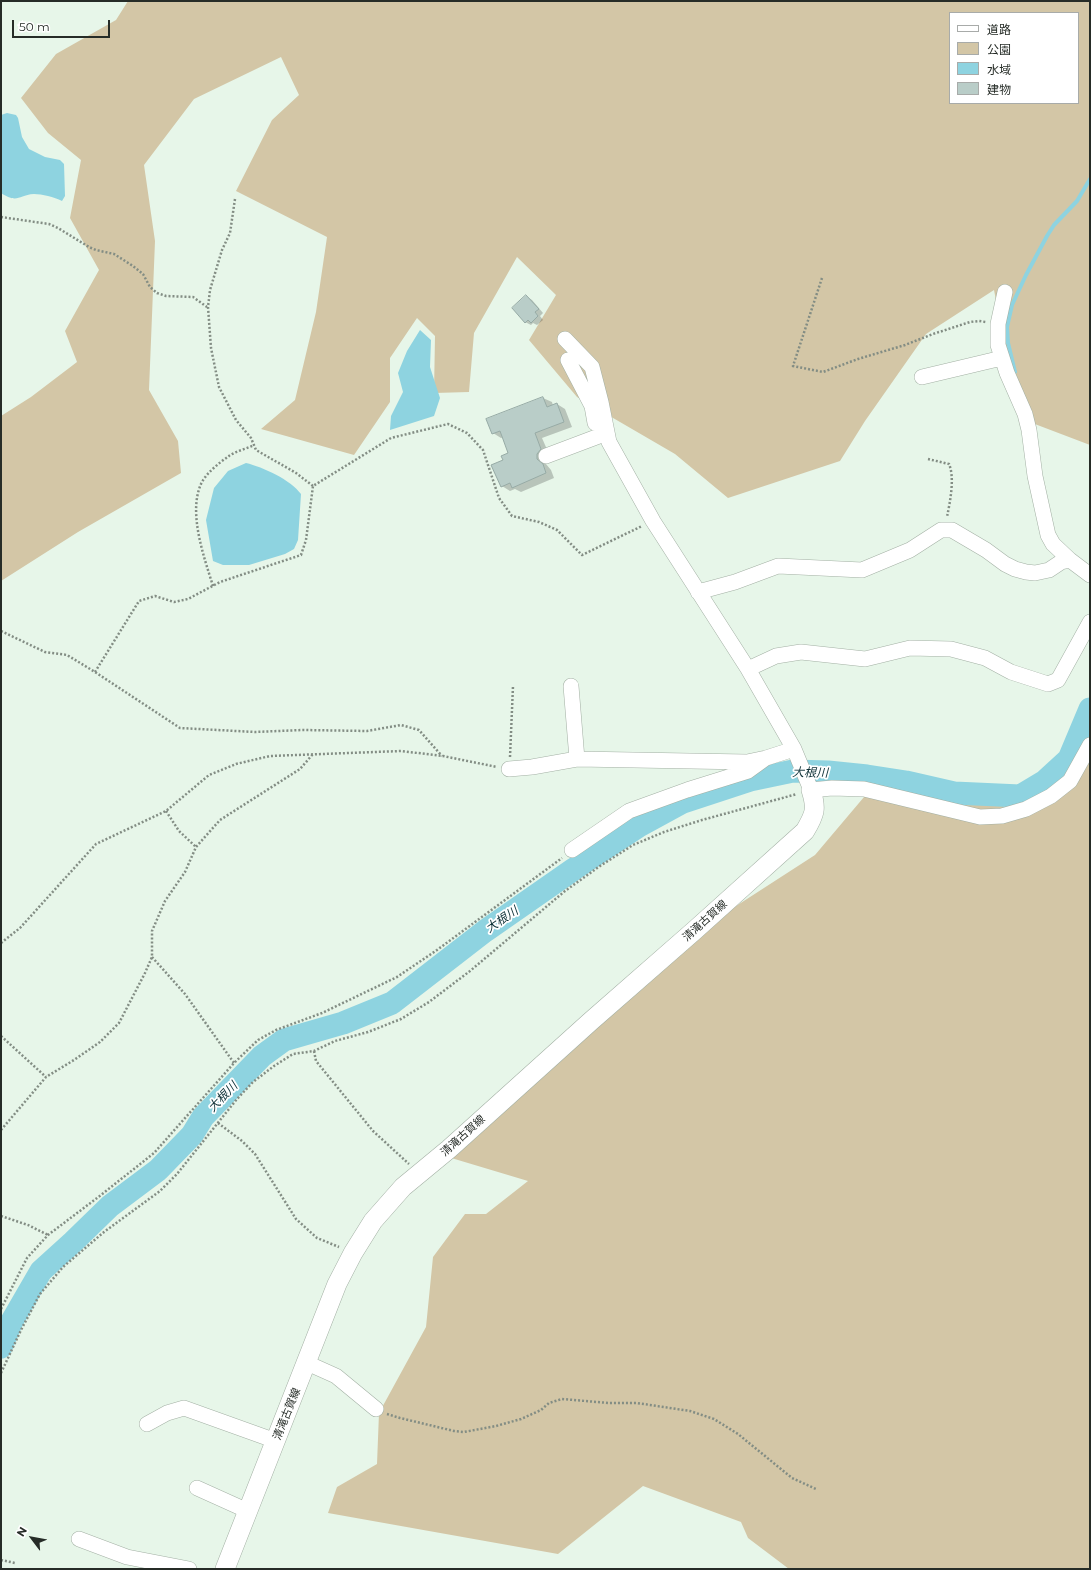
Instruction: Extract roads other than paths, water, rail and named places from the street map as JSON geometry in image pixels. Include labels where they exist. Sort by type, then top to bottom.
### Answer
[{"type":"main road","name":"清滝古賀線","points":[[225,1569],[337,1284],[353,1253],[373,1221],[403,1187],[450,1150],[591,1021],[695,930],[805,830],[814,815],[815,804],[811,790]]},
{"type":"street","points":[[1005,292],[998,324],[998,345],[1007,373],[1019,398],[1028,425],[1035,476],[1048,535],[1053,544],[1070,560],[1090,575]]},
{"type":"street","points":[[565,339],[592,368],[601,402],[605,437]]},
{"type":"street","points":[[922,376],[1002,358]]},
{"type":"street","points":[[568,360],[592,406],[605,437],[653,521],[748,669],[794,749],[811,790],[832,788],[864,789],[980,817],[1002,816],[1032,806],[1051,796],[1070,781],[1090,745]]},
{"type":"street","points":[[546,456],[605,437]]},
{"type":"street","points":[[698,592],[735,582],[778,566],[862,570],[910,550],[941,530],[952,530],[986,550],[1005,564],[1026,572],[1035,573],[1050,570],[1061,562],[1070,560]]},
{"type":"street","points":[[748,669],[776,656],[801,652],[865,659],[910,648],[951,649],[985,658],[1011,672],[1048,684],[1058,680],[1090,622]]},
{"type":"street","points":[[571,686],[578,759]]},
{"type":"street","points":[[509,769],[532,767],[578,759],[747,762],[766,758],[794,749]]},
{"type":"street","points":[[572,850],[629,811],[687,790],[748,771],[766,758]]},
{"type":"street","points":[[307,1363],[336,1376],[376,1409]]},
{"type":"street","points":[[147,1424],[167,1413],[184,1408],[276,1441]]},
{"type":"street","points":[[197,1488],[248,1511]]},
{"type":"street","points":[[79,1539],[127,1557],[189,1569]]},
{"type":"water","points":[[7,113],[16,115],[18,118],[22,137],[29,149],[45,157],[60,160],[64,164],[65,196],[62,201],[52,197],[34,194],[11,198],[1,193],[1,115]]},
{"type":"water","points":[[420,330],[431,340],[430,367],[440,398],[434,416],[390,430],[391,416],[403,392],[398,373],[407,351]]},
{"type":"water","points":[[246,463],[284,479],[301,494],[298,540],[294,549],[285,554],[249,565],[223,565],[213,561],[206,520],[214,488],[228,471]]},
{"type":"waterway","points":[[1015,372],[1008,343],[1007,327],[1012,305],[1047,236],[1054,225],[1077,201],[1090,179]]},
{"type":"waterway","name":"大根川","points":[[1,1347],[12,1321],[41,1271],[110,1206],[158,1170],[192,1135],[203,1117],[262,1056],[284,1040],[343,1023],[392,1003],[485,931],[639,826],[683,802],[750,780],[793,771],[828,772],[867,776],[906,782],[954,793],[1020,796],[1045,781],[1069,759],[1090,709]]}]
